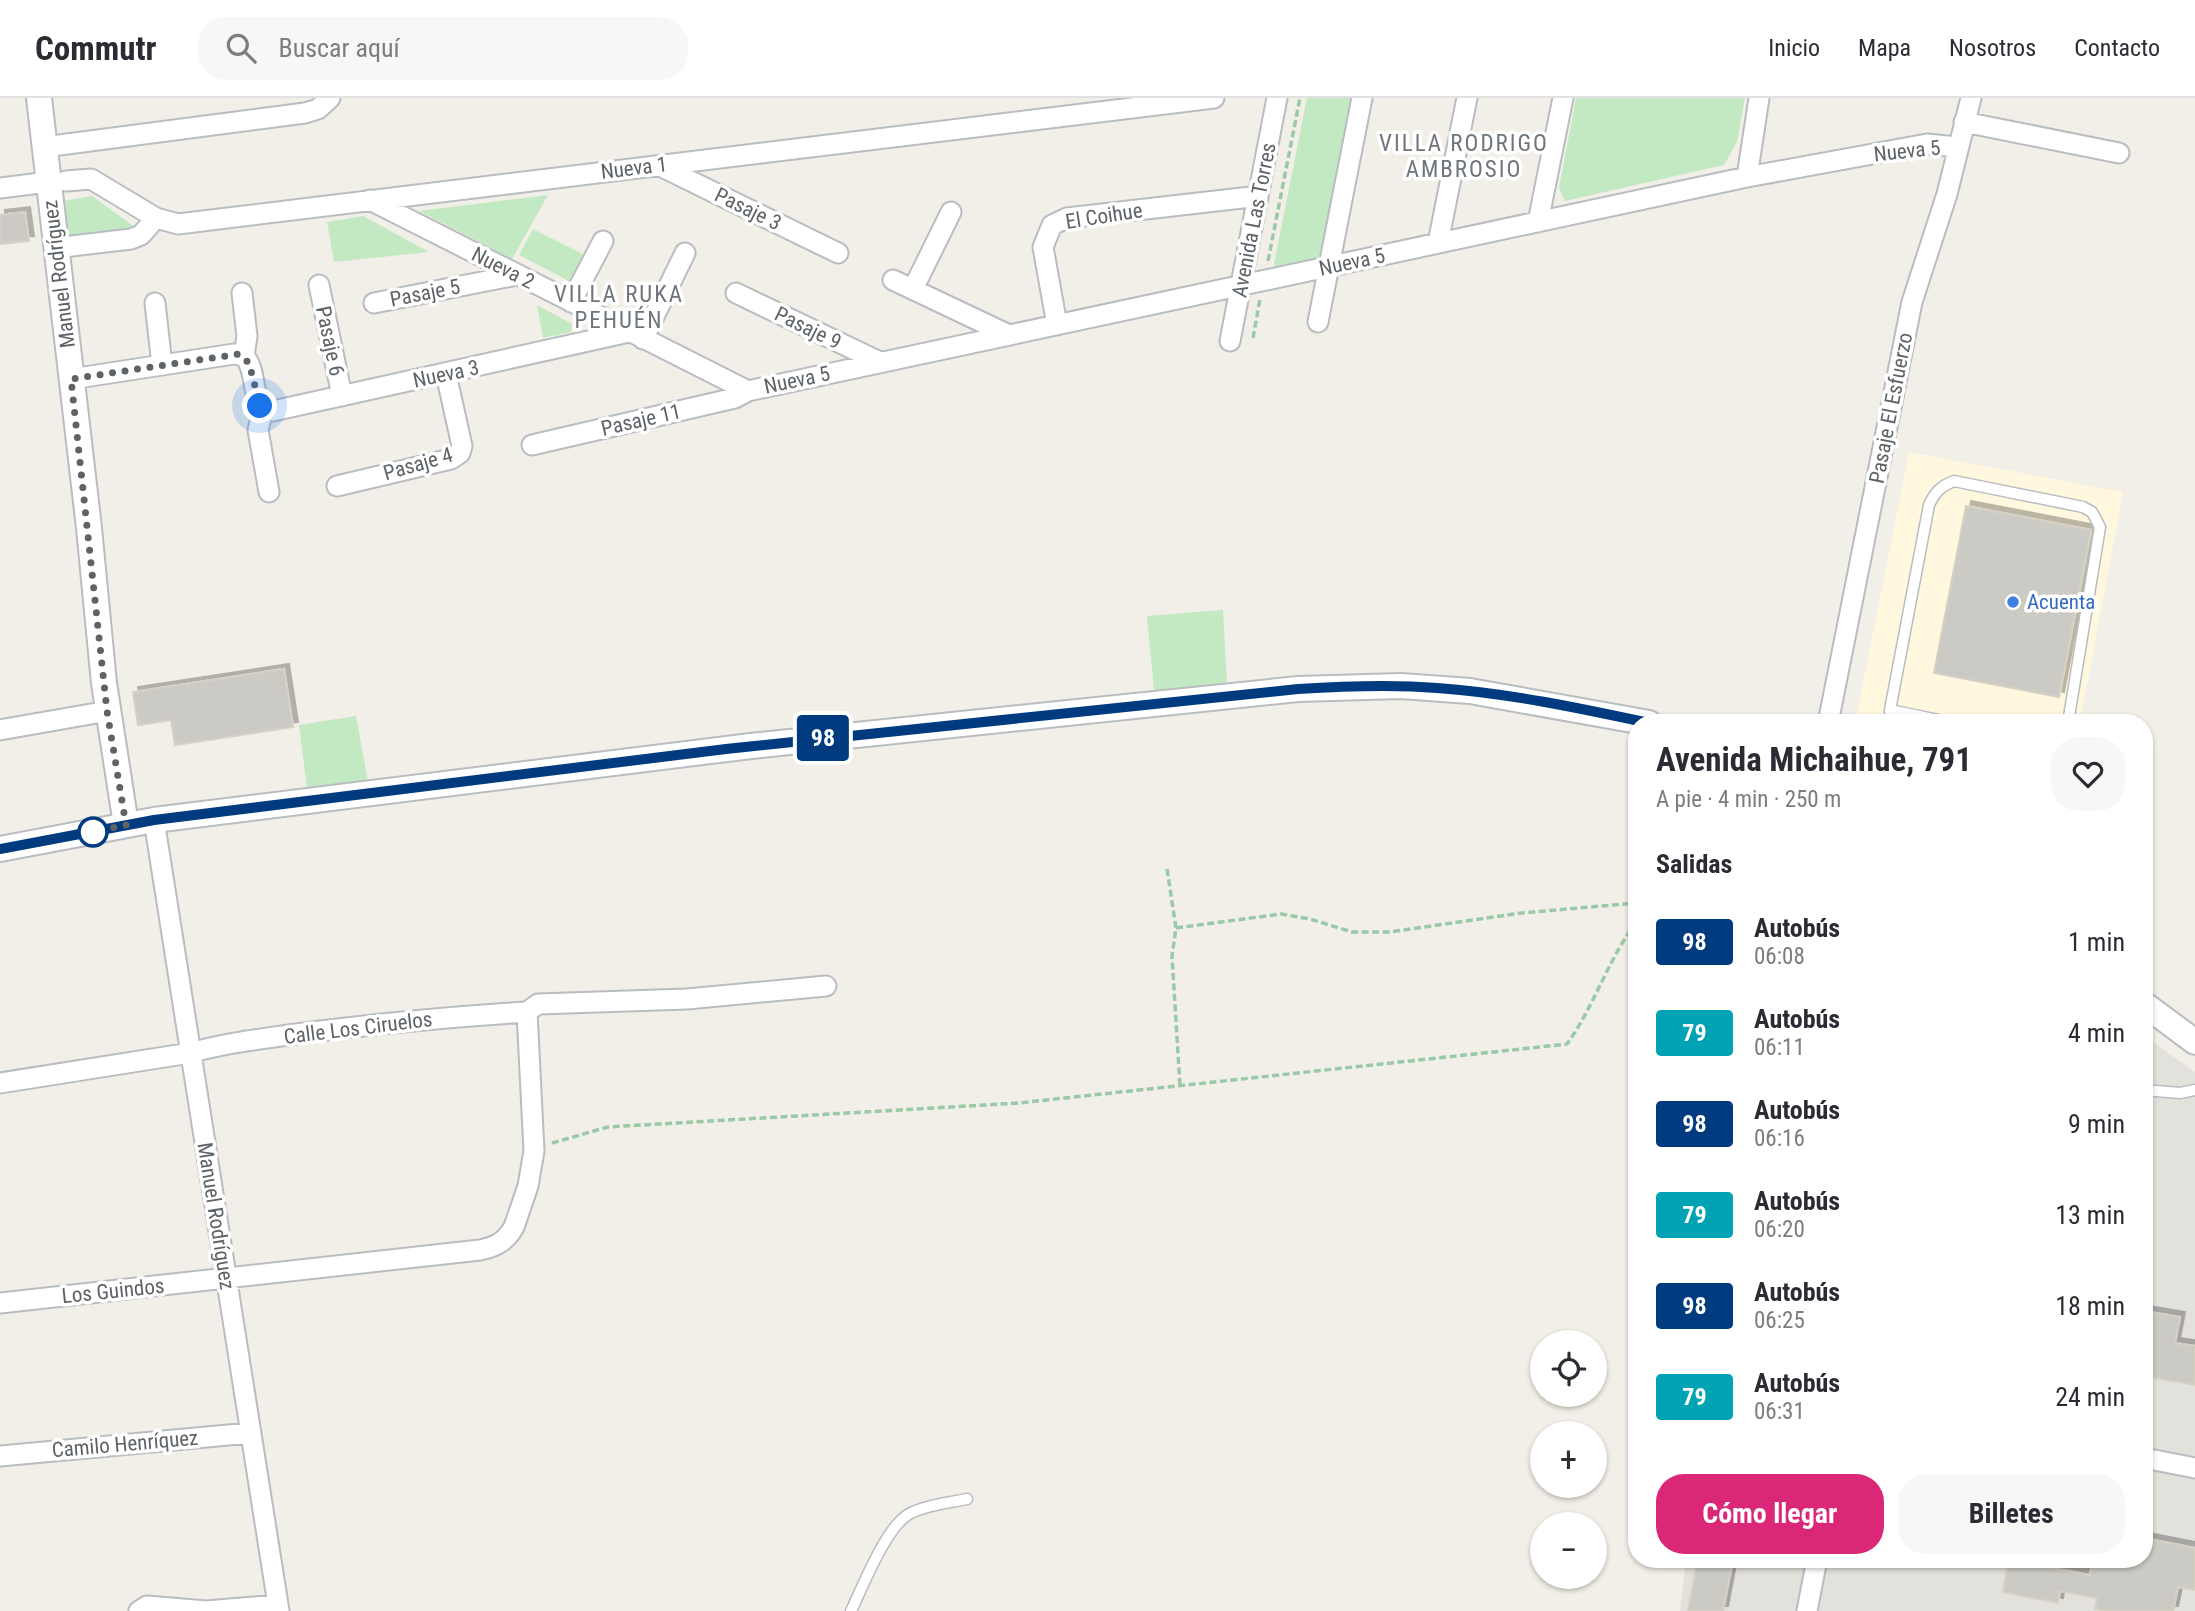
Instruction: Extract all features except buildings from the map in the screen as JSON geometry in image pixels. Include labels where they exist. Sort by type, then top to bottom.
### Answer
[{"type":"street","name":"Manuel Rodríguez","points":[[39,98],[44,147],[57,181],[55,248],[107,711],[126,825]]},
{"type":"street","points":[[44,147],[305,113],[318,109],[331,98]]},
{"type":"street","name":"Nueva 1","points":[[0,188],[91,179],[156,218],[178,224],[1214,98]]},
{"type":"street","name":"Avenida Las Torres","points":[[1230,341],[1277,98]]},
{"type":"street","points":[[1318,322],[1362,98]]},
{"type":"street","points":[[1438,243],[1467,98]]},
{"type":"street","points":[[1538,222],[1563,98]]},
{"type":"street","points":[[1747,177],[1759,98]]},
{"type":"street","name":"Pasaje El Esfuerzo","points":[[1830,714],[1912,302],[1947,194],[1971,98]]},
{"type":"street","points":[[1964,122],[2119,153]]},
{"type":"street","name":"Nueva 5","points":[[748,391],[1747,177],[1927,144],[1957,147]]},
{"type":"street","name":"Pasaje 3","points":[[659,165],[838,253]]},
{"type":"street","name":"El Coihue","points":[[1057,325],[1042,247],[1052,225],[1067,218],[1251,197],[1258,199]]},
{"type":"street","name":"Nueva 2","points":[[370,200],[748,391]]},
{"type":"street","points":[[913,289],[951,212]]},
{"type":"street","points":[[55,248],[131,239],[145,231],[156,218]]},
{"type":"street","points":[[571,302],[603,241]]},
{"type":"street","points":[[636,335],[685,253]]},
{"type":"street","name":"Pasaje 5","points":[[374,303],[517,275]]},
{"type":"street","points":[[893,279],[1009,335]]},
{"type":"street","name":"Pasaje 6","points":[[319,285],[342,396]]},
{"type":"street","points":[[242,293],[247,336],[244,356]]},
{"type":"street","name":"Pasaje 9","points":[[736,293],[880,362]]},
{"type":"street","points":[[155,303],[162,365]]},
{"type":"street","name":"Nueva 3","points":[[263,410],[272,411],[636,335]]},
{"type":"street","points":[[71,379],[234,354],[244,356],[249,363],[258,402],[263,410],[258,430],[269,492]]},
{"type":"street","name":"Pasaje 4","points":[[337,486],[455,458],[460,453],[463,446],[446,374]]},
{"type":"street","name":"Pasaje 11","points":[[532,444],[735,398],[748,391]]},
{"type":"street","points":[[0,849],[154,820],[751,746],[1309,688],[1389,686],[1458,690],[1628,719]]},
{"type":"street","points":[[0,730],[107,711]]},
{"type":"street","name":"Manuel Rodríguez","points":[[154,820],[279,1608]]},
{"type":"street","name":"Calle Los Ciruelos","points":[[0,1083],[190,1053],[215,1046],[327,1030],[527,1012],[538,1004],[687,999],[827,986]]},
{"type":"street","name":"Los Guindos","points":[[0,1303],[480,1250],[495,1246],[509,1235],[514,1227],[528,1186],[534,1150],[527,1012]]},
{"type":"street","points":[[2153,1012],[2195,1042]]},
{"type":"street","name":"Camilo Henríquez","points":[[0,1456],[250,1433]]},
{"type":"street","points":[[2153,1460],[2195,1468]]},
{"type":"street","points":[[1807,1611],[1815,1568]]},
{"type":"street","points":[[139,1611],[147,1606],[206,1611],[279,1608]]},
{"type":"lane","points":[[1890,714],[1929,505],[1934,494],[1954,481],[2082,507],[2092,512],[2100,527],[2069,714]]},
{"type":"lane","points":[[1890,710],[1909,714]]},
{"type":"lane","points":[[2153,1091],[2180,1093],[2195,1090]]},
{"type":"lane","points":[[851,1611],[877,1557],[898,1522],[910,1513],[967,1499]]},
{"type":"path","points":[[1253,338],[1300,98]]},
{"type":"path","points":[[1167,869],[1176,928],[1172,956],[1180,1086]]},
{"type":"path","points":[[1176,928],[1281,914],[1310,919],[1352,932],[1390,932],[1522,913],[1628,904]]},
{"type":"path","points":[[534,1150],[608,1127],[1020,1103],[1567,1044],[1581,1024],[1615,952],[1628,935]]},
{"type":"shaded area","points":[[1909,452],[2123,492],[2082,714],[1857,714]]},
{"type":"shaded area","points":[[2153,1042],[2195,1072],[2195,1611],[1680,1611],[1685,1568],[2153,1568]]},
{"type":"green space","points":[[1307,98],[1353,98],[1320,255],[1316,261],[1277,270],[1274,264]]},
{"type":"green space","points":[[1576,98],[1745,98],[1737,142],[1724,165],[1565,201],[1559,188]]},
{"type":"green space","points":[[548,195],[512,259],[419,211]]},
{"type":"green space","points":[[92,196],[132,225],[128,233],[69,242],[64,201]]},
{"type":"green space","points":[[363,216],[429,252],[334,262],[327,222]]},
{"type":"green space","points":[[533,229],[583,254],[569,281],[519,255]]},
{"type":"green space","points":[[537,305],[572,324],[571,332],[543,338]]},
{"type":"green space","points":[[1223,610],[1227,683],[1154,691],[1147,616]]},
{"type":"green space","points":[[356,716],[368,781],[307,788],[299,725]]},
{"type":"bus line","name":"98","points":[[0,849],[154,820],[726,749],[1298,689],[1401,686],[1452,689],[1628,719]]},
{"type":"place","name":"Acuenta","points":[[2013,602]]},
{"type":"district","name":"VILLA RODRIGO AMBROSIO","points":[[1464,156]]},
{"type":"district","name":"VILLA RUKA PEHUÉN","points":[[619,307]]},
{"type":"route","points":[[93,832],[126,825],[107,711],[71,379],[239,354],[249,363],[260,406]]}]
